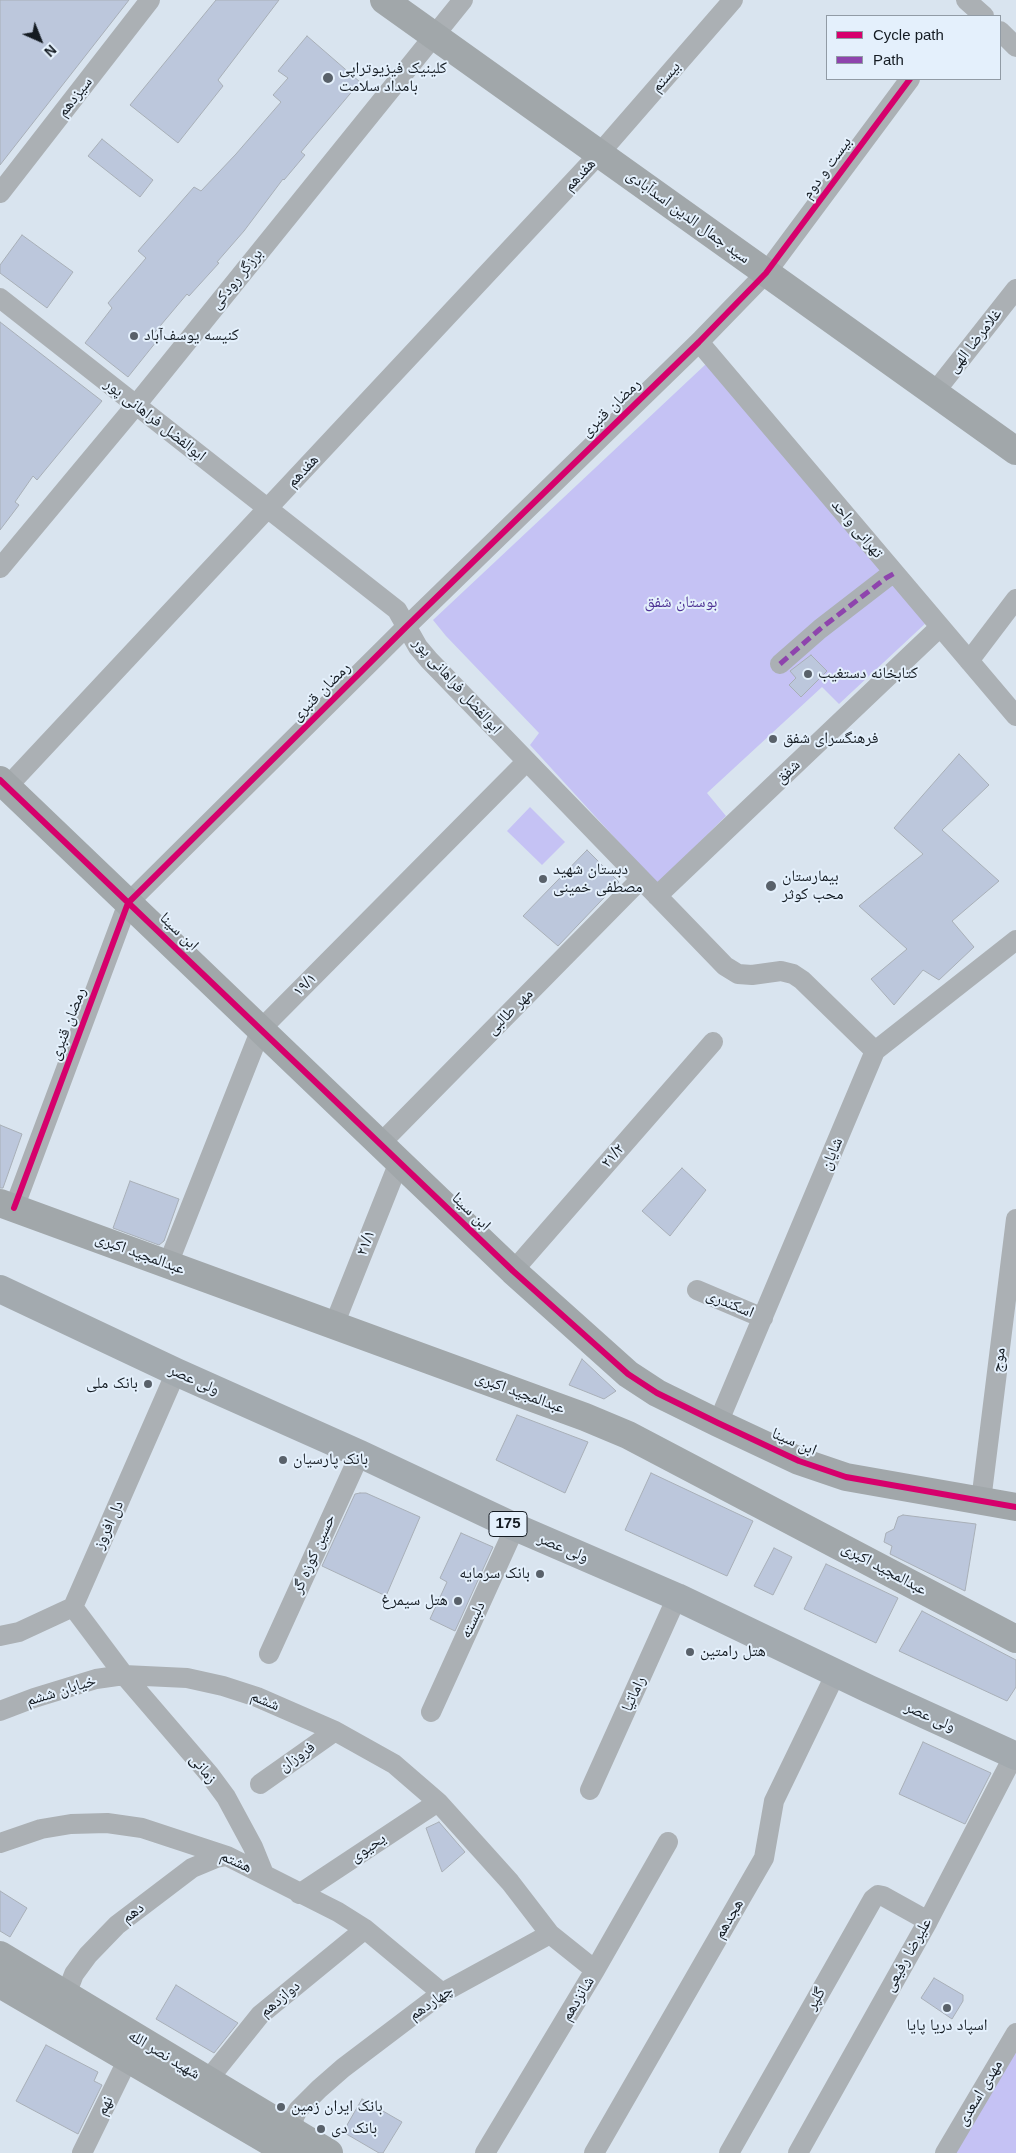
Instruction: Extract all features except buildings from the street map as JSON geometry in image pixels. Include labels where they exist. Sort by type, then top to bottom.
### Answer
[{"type":"main road","name":"ولی عصر","points":[[0,1289],[176,1372],[360,1454],[515,1527],[677,1597],[1015,1756]]},
{"type":"street","name":"سیزدهم","points":[[0,193],[150,0]]},
{"type":"street","name":"سید جمال الدین اسدآبادی","points":[[384,0],[1016,451]]},
{"type":"street","name":"برزگر رودکی","points":[[0,568],[136,405],[463,0]]},
{"type":"street","name":"بیستم","points":[[599,154],[733,0]]},
{"type":"street","points":[[964,4],[982,15]]},
{"type":"street","points":[[1001,32],[1016,46]]},
{"type":"street","name":"بیست و دوم","points":[[766,273],[909,80]]},
{"type":"street","name":"هفدهم","points":[[4,784],[268,508],[599,154]]},
{"type":"street","name":"رمضان قنبری","points":[[7,1205],[128,903],[406,627],[699,342],[766,273]]},
{"type":"street","name":"غلامرضا الهی","points":[[934,393],[1016,289]]},
{"type":"street","name":"ابوالفضل فراهانی پور","points":[[0,298],[397,610],[418,646],[429,660],[725,966],[738,974],[752,975],[781,971],[792,974],[802,980],[876,1051]]},
{"type":"street","name":"تهرانی واحد","points":[[699,342],[1016,716]]},
{"type":"street","points":[[780,664],[827,624],[895,573]]},
{"type":"street","points":[[969,660],[1016,599]]},
{"type":"street","name":"شفق","points":[[657,896],[940,627]]},
{"type":"street","name":"۱۹/۱","points":[[168,1264],[260,1029],[527,762]]},
{"type":"street","name":"ابن سینا","points":[[4,784],[513,1271],[628,1374],[657,1393],[799,1461],[846,1477],[1016,1507]]},
{"type":"street","name":"مهر طالبی","points":[[389,1153],[641,880]]},
{"type":"street","name":"شایان","points":[[718,1423],[876,1051],[1016,940]]},
{"type":"street","name":"۲۱/۲","points":[[513,1271],[713,1042]]},
{"type":"street","name":"۲۱/۱","points":[[334,1325],[389,1153]]},
{"type":"street","name":"عبدالمجید اکبری","points":[[7,1205],[586,1417],[628,1435],[1016,1639]]},
{"type":"street","name":"موج","points":[[981,1501],[1016,1219]]},
{"type":"street","name":"اسکندری","points":[[697,1290],[762,1318]]},
{"type":"street","name":"دل افروز","points":[[74,1607],[176,1372]]},
{"type":"street","name":"حسین کوزه گر","points":[[269,1654],[360,1454]]},
{"type":"street","name":"دلبسته","points":[[431,1712],[515,1527]]},
{"type":"street","name":"راماتیا","points":[[590,1790],[677,1597]]},
{"type":"street","points":[[0,1636],[19,1632],[74,1607]]},
{"type":"street","name":"زمانی","points":[[74,1607],[124,1675],[209,1774],[226,1797],[253,1847],[264,1874]]},
{"type":"street","name":"هجدهم","points":[[594,2153],[764,1858],[774,1801],[836,1673]]},
{"type":"street","name":"خیابان ششم","points":[[0,1711],[68,1687],[124,1675]]},
{"type":"street","name":"ششم","points":[[124,1675],[187,1678],[224,1686],[257,1697],[335,1731],[394,1764],[438,1802],[510,1882],[550,1934]]},
{"type":"street","name":"فروزان","points":[[260,1784],[335,1731]]},
{"type":"street","name":"علیرضا رفیعی","points":[[798,2153],[928,1921],[1015,1756]]},
{"type":"street","name":"یحیوی","points":[[299,1894],[438,1802]]},
{"type":"street","name":"هشتم","points":[[0,1843],[41,1829],[71,1824],[107,1823],[142,1828],[226,1856],[338,1912],[365,1929],[442,1993]]},
{"type":"street","name":"شانزدهم","points":[[484,2153],[595,1970],[668,1842]]},
{"type":"street","name":"دهم","points":[[72,1999],[69,1987],[74,1974],[88,1955],[118,1925],[192,1868],[226,1856]]},
{"type":"street","name":"گلپر","points":[[729,2153],[873,1899],[878,1895],[884,1896],[928,1921]]},
{"type":"street","name":"دوازدهم","points":[[207,2081],[260,2015],[365,1929]]},
{"type":"street","points":[[550,1934],[595,1970]]},
{"type":"street","name":"چهاردهم","points":[[291,2143],[294,2117],[319,2089],[442,1993],[550,1934]]},
{"type":"street","name":"شهید نصر الله","points":[[0,1955],[207,2081],[291,2143]]},
{"type":"street","name":"شهید نصر الله","points":[[0,1984],[128,2059],[291,2143],[329,2153]]},
{"type":"street","name":"مهدی اسعدی","points":[[945,2153],[1016,2033]]},
{"type":"street","name":"نهم","points":[[82,2153],[128,2059]]},
{"type":"green space","name":"بوستان شفق","points":[[706,364],[928,621],[839,704],[822,687],[707,793],[726,816],[657,884],[530,745],[539,733],[433,620]]},
{"type":"green space","points":[[530,807],[565,842],[542,865],[507,831]]},
{"type":"green space","points":[[1016,2046],[1016,2153],[954,2153]]},
{"type":"marked path","points":[[780,664],[820,629],[895,573]]},
{"type":"cycle path","points":[[14,1208],[128,903],[406,627],[699,342],[766,273],[909,80]]},
{"type":"cycle path","points":[[0,780],[513,1271],[628,1374],[657,1393],[799,1461],[846,1477],[1016,1507]]},
{"type":"place","name":"کلینیک فیزیوتراپی بامداد سلامت","points":[[328,78]]},
{"type":"place","name":"کنیسه یوسف‌آباد","points":[[134,336]]},
{"type":"place","name":"کتابخانه دستغیب","points":[[808,674]]},
{"type":"place","name":"فرهنگسرای شفق","points":[[773,739]]},
{"type":"place","name":"دبستان شهید مصطفی خمینی","points":[[543,879]]},
{"type":"place","name":"بیمارستان محب کوثر","points":[[771,886]]},
{"type":"place","name":"بانک ملی","points":[[148,1384]]},
{"type":"place","name":"بانک پارسیان","points":[[283,1460]]},
{"type":"place","name":"بانک سرمایه","points":[[540,1574]]},
{"type":"place","name":"هتل سیمرغ","points":[[458,1601]]},
{"type":"place","name":"هتل رامتین","points":[[690,1652]]},
{"type":"place","name":"اسپاد دریا پایا","points":[[947,2008]]},
{"type":"place","name":"بانک ایران زمین","points":[[281,2107]]},
{"type":"place","name":"بانک دی","points":[[321,2129]]}]
